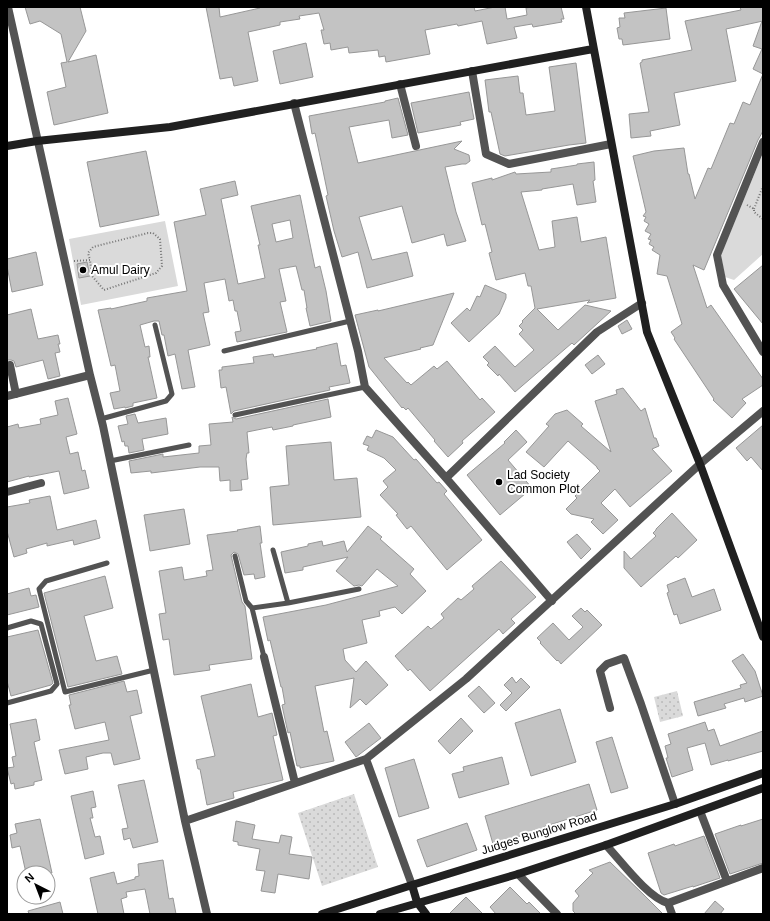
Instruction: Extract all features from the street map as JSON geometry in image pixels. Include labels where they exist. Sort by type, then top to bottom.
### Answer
[{"type":"street","points":[[8,7],[37,141],[101,419],[185,821],[207,914]]},
{"type":"street","points":[[586,7],[647,332],[700,464],[763,637]]},
{"type":"street","points":[[7,146],[37,141],[170,127],[593,49]]},
{"type":"street","points":[[472,71],[486,154],[509,164],[612,144]]},
{"type":"street","points":[[400,84],[416,146]]},
{"type":"street","points":[[294,104],[350,320],[365,387],[552,601]]},
{"type":"street","points":[[763,142],[717,255],[723,285],[763,352]]},
{"type":"street","points":[[446,478],[597,332],[642,303]]},
{"type":"street","points":[[10,365],[16,394]]},
{"type":"street","points":[[7,396],[90,374]]},
{"type":"street","points":[[185,821],[366,759],[466,679],[700,464],[763,411]]},
{"type":"street","points":[[7,492],[41,483]]},
{"type":"street","points":[[264,657],[295,783]]},
{"type":"street","points":[[610,708],[600,671],[607,664],[624,658],[675,804]]},
{"type":"street","points":[[366,759],[418,902],[426,914]]},
{"type":"street","name":"Judges Bunglow Road","points":[[322,914],[675,804],[763,773]]},
{"type":"street","points":[[380,914],[518,874],[606,845],[763,788]]},
{"type":"street","points":[[700,811],[727,882]]},
{"type":"street","points":[[606,845],[648,891],[660,901],[668,903],[763,868]]},
{"type":"street","points":[[518,874],[557,914]]},
{"type":"street","points":[[668,903],[672,914]]},
{"type":"lane","points":[[224,351],[350,320]]},
{"type":"lane","points":[[101,419],[166,401],[172,394],[155,325]]},
{"type":"lane","points":[[235,415],[365,387]]},
{"type":"lane","points":[[110,462],[189,445]]},
{"type":"lane","points":[[273,550],[288,604]]},
{"type":"lane","points":[[235,556],[246,601],[252,608],[264,657]]},
{"type":"lane","points":[[107,563],[46,581],[39,589],[65,692],[154,670]]},
{"type":"lane","points":[[252,608],[288,604],[359,588]]},
{"type":"lane","points":[[7,628],[31,621],[41,624],[57,684],[51,691],[7,703]]},
{"type":"path","points":[[763,186],[754,212],[763,219]]},
{"type":"path","points":[[148,233],[152,233],[160,239],[162,266],[156,273],[104,290],[92,276],[90,260],[88,253],[93,247],[148,233]]},
{"type":"path","points":[[65,263],[90,260]]},
{"type":"shaded area","points":[[763,153],[763,254],[734,280],[725,277],[721,255]]},
{"type":"shaded area","points":[[165,221],[178,286],[81,305],[69,239]]},
{"type":"shaded area","points":[[677,691],[683,716],[660,722],[654,697]]},
{"type":"shaded area","points":[[354,794],[378,867],[322,886],[298,813]]},
{"type":"building","points":[[25,7],[80,7],[86,31],[68,62],[96,55],[108,113],[54,125],[47,92],[66,87],[61,63],[67,62],[61,34],[40,21],[30,24]]},
{"type":"building","points":[[206,7],[219,7],[220,17],[260,7],[474,7],[475,11],[495,7],[505,7],[507,19],[527,15],[526,8],[561,7],[564,19],[561,19],[562,22],[533,27],[532,24],[514,27],[517,38],[487,44],[482,21],[425,30],[430,54],[386,62],[385,56],[379,57],[378,50],[349,53],[348,47],[331,50],[330,43],[324,44],[321,30],[324,30],[319,13],[299,16],[300,19],[280,22],[280,25],[248,32],[258,81],[234,86],[232,77],[220,79]]},
{"type":"building","points":[[740,7],[763,7],[763,21],[726,29],[736,81],[674,93],[680,125],[650,131],[651,136],[631,138],[629,114],[649,112],[640,63],[642,60],[692,50],[685,21],[741,10]]},
{"type":"building","points":[[666,8],[670,39],[623,45],[622,39],[619,39],[617,28],[620,27],[619,18],[625,18],[624,13]]},
{"type":"building","points":[[762,21],[763,74],[753,69],[762,49],[753,46]]},
{"type":"building","points":[[306,43],[313,77],[280,84],[273,51]]},
{"type":"building","points":[[576,63],[586,143],[505,156],[500,154],[491,112],[489,112],[485,80],[518,76],[520,93],[523,93],[526,115],[555,111],[549,67]]},
{"type":"building","points":[[763,74],[763,131],[704,270],[693,265],[707,308],[711,305],[763,379],[763,385],[742,399],[746,403],[732,418],[713,400],[714,399],[674,339],[675,338],[671,332],[682,324],[667,276],[657,274],[660,255],[652,250],[654,247],[649,244],[651,240],[648,239],[651,234],[645,231],[649,224],[644,221],[646,217],[643,216],[646,212],[633,156],[654,151],[684,148],[688,174],[695,199],[708,168],[711,169],[730,123],[734,124],[743,102],[750,105]]},
{"type":"building","points":[[469,92],[474,119],[460,122],[461,125],[418,133],[411,103]]},
{"type":"building","points":[[398,98],[408,135],[392,138],[389,120],[349,127],[358,163],[462,141],[454,149],[469,155],[470,161],[466,164],[445,167],[456,212],[466,241],[447,246],[444,234],[412,243],[402,206],[359,217],[372,260],[407,252],[413,276],[367,288],[358,252],[342,257],[326,196],[328,195],[315,133],[312,134],[309,116],[385,102]]},
{"type":"building","points":[[146,151],[159,215],[100,227],[87,162]]},
{"type":"building","points":[[594,162],[595,180],[593,181],[596,202],[577,205],[573,184],[542,190],[521,192],[539,250],[555,247],[552,221],[577,217],[581,242],[606,237],[616,298],[587,303],[590,300],[537,309],[558,330],[585,305],[611,311],[574,345],[572,343],[515,392],[499,374],[498,376],[487,365],[489,363],[483,357],[495,346],[515,367],[534,350],[519,334],[523,330],[519,326],[523,322],[522,321],[535,308],[531,286],[528,286],[525,273],[496,280],[489,253],[492,252],[485,224],[482,225],[472,183],[492,178],[492,180],[515,172],[516,174],[551,172],[551,169]]},
{"type":"building","points":[[235,181],[238,195],[221,199],[238,284],[265,278],[258,245],[260,245],[251,206],[300,195],[315,268],[320,266],[331,321],[310,326],[304,290],[302,290],[296,266],[279,269],[286,301],[280,302],[287,332],[237,342],[235,332],[241,331],[233,300],[229,301],[225,279],[204,283],[209,312],[203,313],[210,345],[188,350],[195,387],[182,389],[175,354],[168,356],[164,335],[162,335],[159,321],[154,321],[140,325],[145,347],[149,346],[150,357],[148,357],[157,398],[133,403],[133,406],[114,409],[110,393],[120,391],[115,365],[111,366],[98,310],[111,309],[147,301],[147,298],[187,291],[174,222],[206,215],[200,189]],"holes":[[[290,220],[293,238],[276,242],[272,224]]]},
{"type":"building","points":[[36,252],[43,285],[12,292],[7,259]]},
{"type":"building","name":"Amul Dairy","points":[[87,262],[90,276],[79,278],[77,264]]},
{"type":"building","points":[[763,265],[763,324],[734,289]]},
{"type":"building","points":[[485,285],[506,294],[506,298],[499,314],[469,342],[451,323],[467,308],[470,311],[477,296],[480,297]]},
{"type":"building","points":[[454,293],[433,345],[384,358],[407,383],[408,382],[411,385],[434,366],[437,369],[447,361],[480,400],[482,398],[495,412],[462,441],[463,443],[448,457],[408,408],[406,410],[403,407],[402,408],[369,367],[355,315]]},
{"type":"building","points":[[31,309],[38,339],[58,335],[60,352],[55,353],[60,376],[48,379],[43,360],[16,367],[14,361],[7,360],[7,315]]},
{"type":"building","points":[[627,320],[632,329],[622,334],[618,326]]},
{"type":"building","points":[[337,343],[341,366],[346,365],[350,383],[329,387],[330,390],[234,411],[231,414],[226,387],[221,388],[219,370],[222,370],[222,367],[254,363],[253,357],[273,354],[274,357],[317,349],[316,348]]},
{"type":"building","points":[[598,355],[605,364],[592,374],[585,365]]},
{"type":"building","points":[[623,388],[641,411],[645,408],[654,438],[656,438],[659,446],[652,449],[672,471],[630,507],[615,489],[601,503],[618,520],[603,534],[591,522],[594,519],[571,514],[566,509],[577,498],[575,496],[600,471],[597,467],[568,441],[544,467],[526,452],[549,426],[546,424],[555,414],[567,410],[583,424],[581,426],[611,452],[595,401],[617,394],[616,390]]},
{"type":"building","points":[[68,398],[77,434],[66,437],[70,454],[78,452],[82,471],[85,470],[89,488],[64,494],[59,471],[29,476],[7,482],[7,427],[18,424],[19,428],[41,424],[40,419],[58,415],[55,401]]},
{"type":"building","points":[[328,399],[331,417],[273,430],[272,427],[247,432],[249,453],[247,453],[246,459],[248,479],[241,480],[242,490],[230,491],[230,480],[220,481],[219,467],[200,467],[151,473],[151,471],[131,473],[129,461],[163,454],[163,457],[199,453],[199,446],[211,445],[209,424],[233,422],[232,417],[236,419]]},
{"type":"building","points":[[135,414],[138,423],[166,418],[168,434],[142,439],[144,450],[129,453],[128,446],[125,446],[124,441],[122,442],[118,426],[128,424],[126,416]]},
{"type":"building","points":[[763,425],[763,471],[751,457],[747,461],[736,448]]},
{"type":"building","points":[[376,430],[393,437],[414,460],[416,459],[437,483],[439,482],[447,491],[444,494],[482,540],[447,570],[411,526],[407,529],[396,515],[398,514],[380,495],[388,487],[383,481],[396,470],[384,458],[367,450],[369,446],[363,444],[367,436],[372,438]]},
{"type":"building","name":"Lad Society Common Plot","points":[[516,430],[527,442],[508,460],[532,488],[500,515],[467,475],[505,443],[504,442]]},
{"type":"building","points":[[331,442],[334,480],[357,478],[361,517],[273,525],[270,487],[289,485],[286,446]]},
{"type":"building","points":[[50,496],[57,530],[96,520],[100,538],[74,545],[73,540],[47,546],[47,543],[26,549],[27,553],[14,557],[7,531],[7,507],[30,503],[29,500]]},
{"type":"building","points":[[184,509],[190,544],[150,551],[144,515]]},
{"type":"building","points":[[672,513],[697,540],[678,558],[676,556],[641,587],[624,568],[624,551],[631,559],[656,536],[653,533]]},
{"type":"building","points":[[260,526],[262,543],[260,543],[265,577],[255,579],[254,574],[244,575],[238,554],[234,552],[231,555],[242,602],[245,606],[252,659],[209,665],[210,670],[174,675],[169,639],[163,640],[159,614],[166,613],[159,571],[182,567],[184,580],[207,576],[206,571],[213,570],[207,535],[238,531],[237,530]]},
{"type":"building","points":[[368,526],[382,537],[380,539],[414,569],[410,574],[426,591],[402,614],[395,607],[379,611],[380,616],[362,620],[367,643],[343,649],[345,660],[356,672],[366,661],[388,685],[366,705],[360,699],[350,708],[354,678],[315,686],[324,732],[327,731],[334,761],[300,768],[300,766],[297,766],[290,732],[288,733],[282,705],[285,704],[282,687],[270,640],[268,641],[263,617],[326,605],[398,586],[377,569],[362,586],[354,586],[336,571],[348,557],[303,567],[303,570],[285,573],[281,552],[308,546],[308,544],[322,541],[323,546],[344,541],[347,552]]},
{"type":"building","points":[[577,534],[591,549],[581,559],[567,542]]},
{"type":"building","points":[[501,561],[536,597],[511,619],[515,623],[503,634],[499,629],[430,691],[410,669],[408,671],[395,656],[428,626],[431,629],[444,618],[441,614],[458,598],[461,600],[474,589],[472,586]]},
{"type":"building","points":[[105,576],[113,608],[84,616],[96,661],[117,656],[122,674],[68,687],[44,593]]},
{"type":"building","points":[[685,578],[692,597],[714,589],[721,610],[680,624],[677,614],[674,615],[671,606],[667,593],[669,592],[667,585]]},
{"type":"building","points":[[29,588],[31,596],[36,595],[39,607],[7,615],[7,594]]},
{"type":"building","points":[[581,608],[585,612],[587,610],[602,625],[561,664],[537,638],[553,623],[569,640],[583,627],[572,616]]},
{"type":"building","points":[[38,630],[53,683],[51,685],[11,696],[7,681],[7,637]]},
{"type":"building","points":[[743,654],[755,671],[763,696],[745,702],[744,698],[724,704],[726,708],[698,716],[694,702],[741,688],[740,685],[747,683],[732,661]]},
{"type":"building","points":[[512,677],[516,683],[521,678],[530,687],[506,711],[500,705],[512,693],[504,685]]},
{"type":"building","points":[[124,681],[127,692],[137,690],[142,713],[130,716],[140,759],[114,765],[111,753],[103,753],[86,757],[88,769],[65,774],[59,750],[109,740],[105,722],[75,729],[69,705],[71,705],[69,695]]},
{"type":"building","points":[[251,684],[258,717],[272,713],[277,735],[273,736],[283,780],[233,792],[234,798],[207,805],[200,769],[198,769],[196,760],[215,756],[201,696]]},
{"type":"building","points":[[479,686],[495,703],[484,713],[468,696]]},
{"type":"building","points":[[560,709],[576,762],[531,776],[515,723]]},
{"type":"building","points":[[461,718],[473,731],[450,754],[438,741]]},
{"type":"building","points":[[36,719],[40,740],[34,742],[42,780],[34,782],[34,785],[15,789],[14,783],[11,784],[7,768],[14,767],[12,757],[16,756],[10,724]]},
{"type":"building","points":[[705,722],[708,731],[714,729],[720,746],[763,731],[763,751],[711,765],[705,743],[687,748],[693,770],[672,777],[666,758],[668,758],[665,746],[671,744],[668,734]]},
{"type":"building","points":[[369,723],[381,738],[356,757],[345,742]]},
{"type":"building","points":[[612,737],[628,788],[611,793],[596,742]]},
{"type":"building","points":[[502,757],[509,784],[459,798],[452,774],[464,771],[463,767]]},
{"type":"building","points":[[414,759],[429,808],[399,817],[385,768]]},
{"type":"building","points":[[144,780],[158,842],[133,848],[130,838],[124,840],[122,829],[128,828],[118,785]]},
{"type":"building","points":[[589,784],[597,810],[543,827],[544,829],[493,844],[485,816]]},
{"type":"building","points":[[93,791],[96,807],[91,808],[93,818],[90,818],[95,837],[100,836],[104,854],[85,859],[71,796]]},
{"type":"building","points":[[40,819],[50,865],[24,865],[20,846],[12,848],[10,835],[17,833],[15,824]]},
{"type":"building","points":[[763,819],[763,863],[730,874],[715,834]]},
{"type":"building","points":[[236,821],[255,825],[252,839],[279,843],[281,835],[292,837],[289,854],[312,857],[309,879],[278,874],[275,893],[261,891],[265,871],[256,870],[260,849],[238,845],[238,842],[233,841]]},
{"type":"building","points":[[467,823],[477,850],[427,867],[417,840]]},
{"type":"building","points":[[704,836],[720,878],[664,895],[661,893],[648,853]]},
{"type":"building","points":[[163,860],[169,899],[173,898],[176,914],[150,914],[145,889],[126,892],[127,897],[121,899],[124,914],[98,914],[90,878],[114,872],[117,884],[135,879],[135,877],[139,876],[138,864]]},
{"type":"building","points":[[610,862],[663,914],[576,914],[573,911],[573,903],[579,896],[575,891],[593,873],[589,870]]},
{"type":"building","points":[[510,887],[527,904],[529,902],[541,914],[496,914],[490,907]]},
{"type":"building","points":[[466,897],[483,914],[449,914]]},
{"type":"building","points":[[715,901],[724,909],[720,914],[704,914]]},
{"type":"building","points":[[60,902],[63,914],[29,914],[28,911],[49,905],[56,905],[56,903]]},
{"type":"place","name":"Amul Dairy","points":[[83,270]]},
{"type":"place","name":"Lad Society Common Plot","points":[[499,482]]}]
